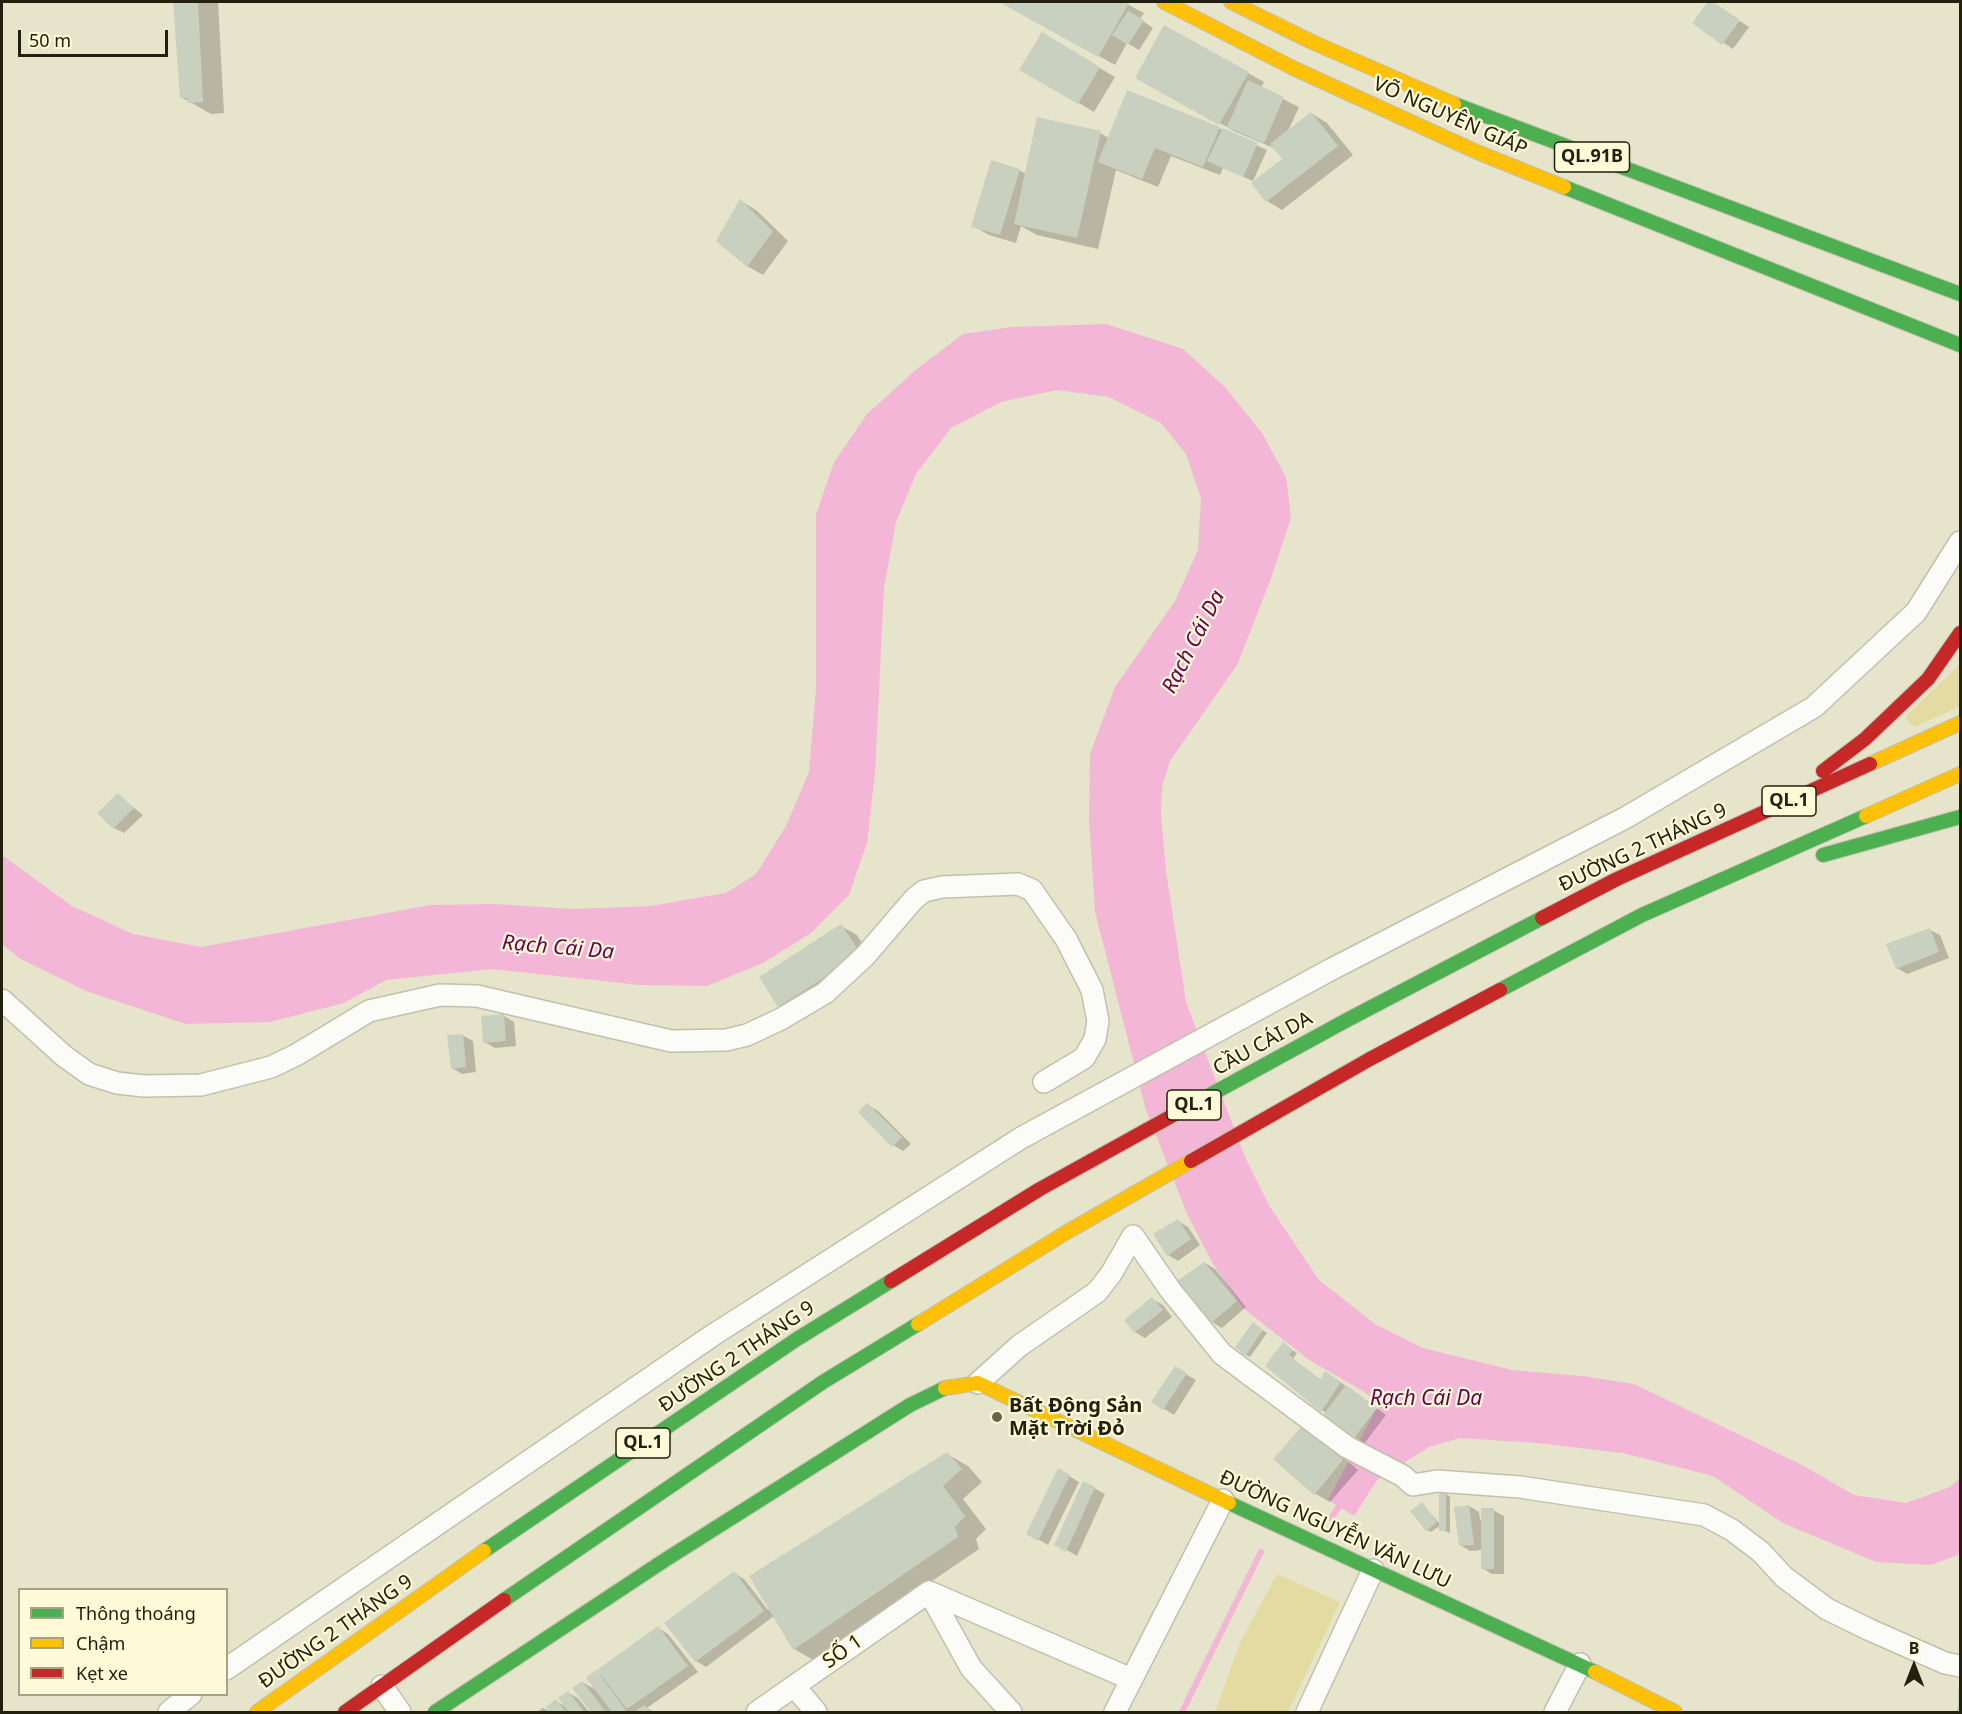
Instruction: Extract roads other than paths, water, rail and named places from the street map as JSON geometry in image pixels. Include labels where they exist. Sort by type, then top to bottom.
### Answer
[{"type":"main road","name":"VÕ NGUYÊN GIÁP","points":[[1164,2],[1295,69],[1477,152],[1960,345]]},
{"type":"main road","name":"VÕ NGUYÊN GIÁP","points":[[1231,2],[1312,42],[1431,95],[1960,294]]},
{"type":"main road","points":[[1617,879],[1804,785],[1865,739],[1928,679],[1960,633]]},
{"type":"main road","name":"ĐƯỜNG 2 THÁNG 9","points":[[1347,1020],[1617,879],[1960,723]]},
{"type":"main road","name":"QL.1","points":[[345,1713],[565,1556],[823,1382],[1068,1232],[1370,1059],[1642,915],[1960,774]]},
{"type":"main road","points":[[1806,860],[1960,817]]},
{"type":"main road","points":[[1642,915],[1784,867]]},
{"type":"main road","name":"CẦU CÁI DA","points":[[1040,1189],[1347,1020]]},
{"type":"main road","name":"ĐƯỜNG 2 THÁNG 9","points":[[257,1713],[539,1513],[787,1346],[1040,1189]]},
{"type":"main road","points":[[435,1713],[665,1560],[910,1405],[950,1386],[978,1383]]},
{"type":"main road","name":"ĐƯỜNG NGUYỄN VĂN LƯU","points":[[978,1383],[1223,1500],[1580,1664],[1675,1713]]},
{"type":"street","points":[[228,1668],[713,1335],[1020,1138],[1330,970],[1625,818],[1814,708],[1916,612],[1960,542]]},
{"type":"street","points":[[2,1000],[64,1056],[88,1074],[117,1083],[144,1086],[201,1085],[271,1067],[290,1059],[369,1011],[440,995],[487,998],[671,1041],[726,1040],[747,1035],[781,1019],[825,993],[865,956],[914,899],[924,891],[942,887],[1018,884],[1032,890],[1066,939],[1092,990],[1098,1021],[1095,1039],[1084,1058],[1044,1082]]},
{"type":"street","points":[[978,1383],[1019,1346],[1097,1292],[1111,1274],[1133,1236],[1171,1292],[1216,1349],[1347,1447],[1403,1476],[1413,1485],[1437,1481],[1520,1487],[1704,1515],[1732,1530],[1761,1552],[1784,1577],[1827,1609],[1945,1663],[1960,1666]]},
{"type":"street","points":[[1115,1713],[1223,1500]]},
{"type":"street","points":[[1307,1713],[1373,1569]]},
{"type":"street","points":[[929,1592],[1131,1678]]},
{"type":"street","points":[[929,1592],[971,1668],[1011,1713]]},
{"type":"street","name":"SỐ 1","points":[[757,1713],[929,1592]]},
{"type":"street","points":[[1555,1713],[1580,1664]]},
{"type":"street","points":[[382,1686],[400,1713]]},
{"type":"street","points":[[794,1686],[816,1713]]},
{"type":"street","points":[[169,1713],[191,1696]]},
{"type":"water","name":"Rạch Cái Da","points":[[1106,324],[1183,349],[1225,387],[1262,433],[1286,477],[1291,517],[1270,581],[1237,665],[1170,761],[1162,787],[1161,814],[1166,871],[1186,1002],[1245,1157],[1270,1207],[1319,1280],[1375,1324],[1423,1348],[1512,1370],[1582,1376],[1634,1384],[1802,1465],[1854,1495],[1906,1503],[1950,1487],[1960,1478],[1960,1554],[1931,1565],[1876,1562],[1783,1523],[1713,1476],[1623,1453],[1537,1443],[1460,1438],[1429,1447],[1377,1480],[1354,1516],[1328,1500],[1379,1404],[1363,1391],[1309,1360],[1243,1308],[1213,1264],[1187,1214],[1146,1110],[1095,912],[1089,819],[1090,754],[1115,687],[1175,601],[1198,550],[1201,498],[1186,454],[1161,423],[1109,397],[1057,390],[1001,402],[951,428],[916,474],[896,522],[884,588],[875,773],[867,843],[849,895],[811,933],[763,963],[707,986],[640,985],[492,969],[386,980],[344,1003],[270,1022],[186,1024],[86,991],[19,958],[2,944],[2,855],[72,906],[133,934],[201,947],[431,905],[495,904],[573,909],[651,906],[726,893],[756,874],[786,826],[809,772],[816,688],[816,515],[834,462],[867,414],[918,368],[963,334],[1011,327]]},
{"type":"waterway","points":[[1331,1518],[1342,1502]]},
{"type":"waterway","points":[[1182,1712],[1261,1552]]},
{"type":"place","name":"Bất Động Sản Mặt Trời Đỏ","points":[[997,1417]]}]
